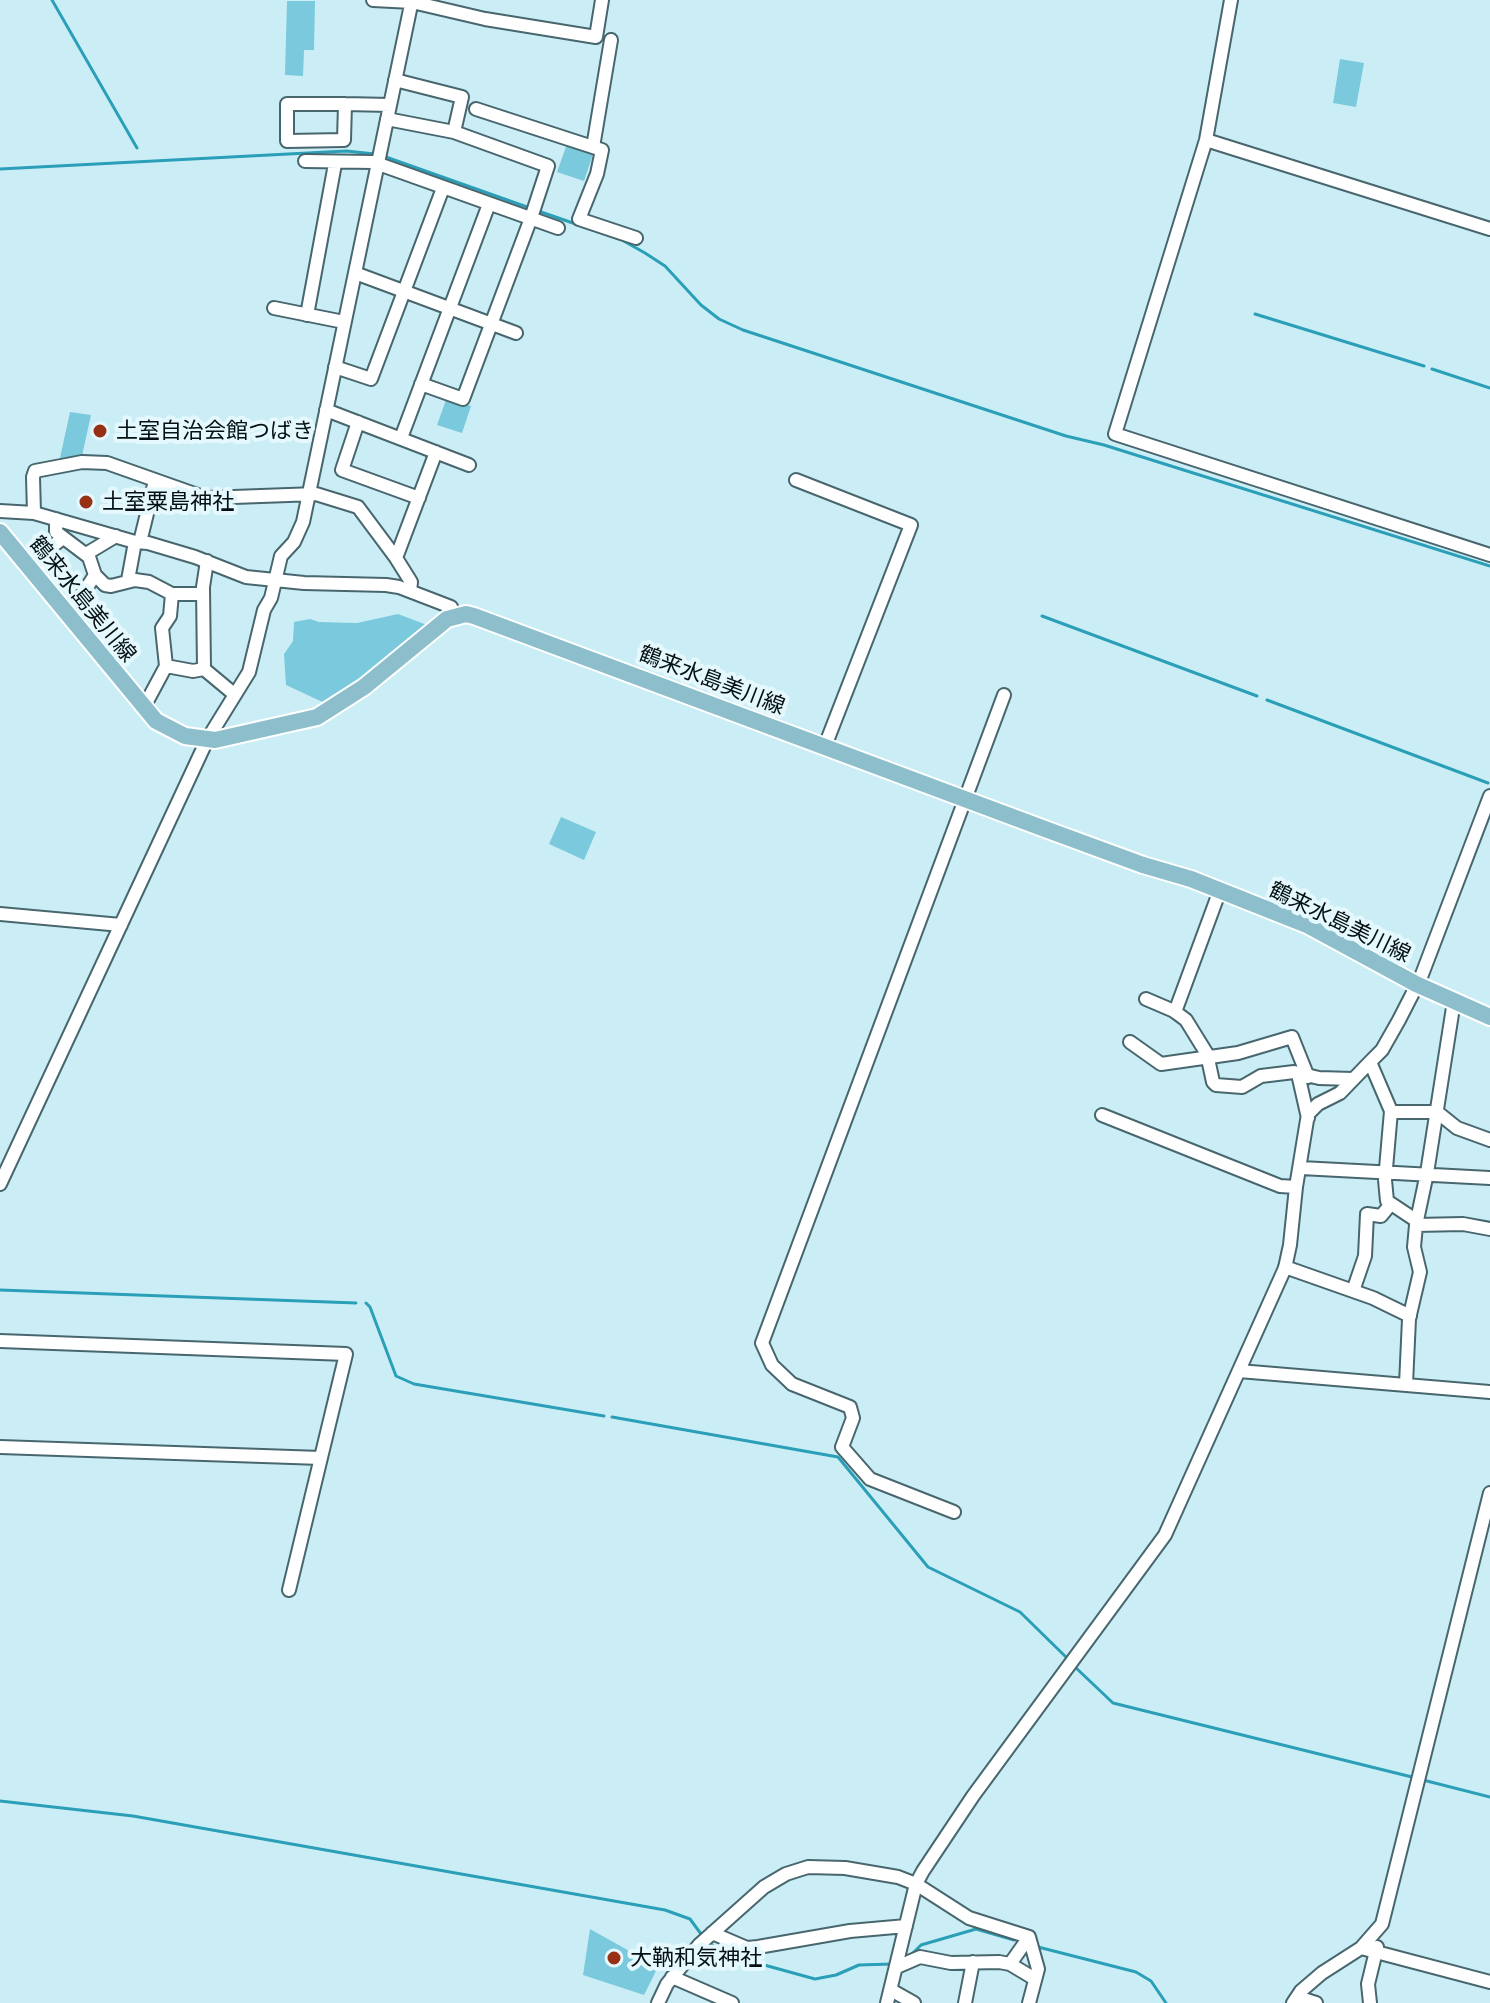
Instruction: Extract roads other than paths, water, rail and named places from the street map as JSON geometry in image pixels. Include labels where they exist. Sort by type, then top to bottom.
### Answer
[{"type":"main road","name":"鶴来水島美川線","points":[[0,532],[156,721],[185,736],[207,740],[317,717],[364,687],[421,638],[455,616],[466,614],[1220,890],[1307,925],[1416,984],[1490,1017]]},
{"type":"street","points":[[373,0],[412,1],[485,19],[596,37],[602,0]]},
{"type":"street","points":[[1231,0],[1206,140],[1115,434],[1490,555]]},
{"type":"street","points":[[0,1184],[207,740],[249,672],[281,556],[294,542],[303,522],[412,1]]},
{"type":"street","points":[[593,147],[611,40]]},
{"type":"street","points":[[395,80],[462,97],[454,132]]},
{"type":"street","points":[[345,104],[344,140],[287,141],[287,104],[345,104],[390,105]]},
{"type":"street","points":[[476,109],[602,150],[597,174],[579,219],[636,238]]},
{"type":"street","points":[[387,119],[454,132],[548,166],[463,399],[421,384]]},
{"type":"street","points":[[1206,140],[1490,229]]},
{"type":"street","points":[[305,161],[335,164],[379,157],[443,188],[558,228]]},
{"type":"street","points":[[307,315],[335,164]]},
{"type":"street","points":[[335,367],[371,379],[443,188]]},
{"type":"street","points":[[401,438],[489,204]]},
{"type":"street","points":[[355,273],[516,333]]},
{"type":"street","points":[[274,308],[344,322]]},
{"type":"street","points":[[326,410],[469,465]]},
{"type":"street","points":[[358,422],[342,470],[419,498]]},
{"type":"street","points":[[396,558],[436,452]]},
{"type":"street","points":[[34,513],[35,471],[82,462],[107,463],[206,498],[316,494],[358,507],[411,582],[410,591]]},
{"type":"street","points":[[796,480],[911,525],[825,746]]},
{"type":"street","points":[[128,580],[155,481]]},
{"type":"street","points":[[0,511],[34,513],[73,523],[207,561],[246,577],[386,585],[451,607],[455,616]]},
{"type":"street","points":[[56,519],[56,532],[86,554],[93,564],[95,575],[105,585],[128,580],[149,582],[172,594],[203,594]]},
{"type":"street","points":[[37,576],[54,545],[65,540],[73,523]]},
{"type":"street","points":[[86,554],[116,536]]},
{"type":"street","points":[[207,561],[203,594],[204,669],[234,694]]},
{"type":"street","points":[[69,615],[95,575]]},
{"type":"street","points":[[144,707],[166,666],[162,628],[170,616],[172,594]]},
{"type":"street","points":[[166,666],[193,671],[204,669]]},
{"type":"street","points":[[954,1512],[870,1479],[842,1447],[853,1418],[850,1407],[792,1384],[772,1365],[762,1343],[1004,695]]},
{"type":"street","points":[[914,2003],[889,1997],[916,1884],[973,1796],[1165,1535],[1285,1267],[1308,1114],[1318,1104],[1340,1093],[1388,1040],[1443,922],[1490,796]]},
{"type":"street","points":[[1175,1012],[1220,890]]},
{"type":"street","points":[[0,914],[121,925]]},
{"type":"street","points":[[1146,999],[1186,1020],[1208,1059],[1213,1082],[1228,1088],[1242,1087],[1261,1076],[1294,1072],[1353,1079]]},
{"type":"street","points":[[1406,1384],[1410,1316],[1420,1272],[1414,1247],[1417,1223],[1454,1001]]},
{"type":"street","points":[[1130,1042],[1161,1064],[1208,1059],[1292,1037],[1303,1075],[1308,1118]]},
{"type":"street","points":[[1370,1062],[1391,1112],[1385,1189],[1390,1205],[1417,1223],[1463,1224],[1490,1229]]},
{"type":"street","points":[[1391,1112],[1437,1112],[1457,1128],[1489,1137]]},
{"type":"street","points":[[1102,1115],[1280,1186],[1296,1187]]},
{"type":"street","points":[[1301,1168],[1490,1178]]},
{"type":"street","points":[[1353,1291],[1365,1256],[1367,1214],[1381,1216],[1390,1205]]},
{"type":"street","points":[[1285,1267],[1353,1291],[1410,1316]]},
{"type":"street","points":[[0,1341],[346,1354],[289,1590]]},
{"type":"street","points":[[1239,1371],[1490,1392]]},
{"type":"street","points":[[0,1447],[321,1458]]},
{"type":"street","points":[[1370,2003],[1368,1984],[1382,1924],[1490,1498]]},
{"type":"street","points":[[658,2003],[672,1977],[712,1933],[764,1887],[786,1874],[808,1867],[845,1868],[916,1884],[969,1918],[1029,1937]]},
{"type":"street","points":[[1316,2003],[1295,2000],[1322,1973],[1361,1948],[1382,1924]]},
{"type":"street","points":[[712,1933],[747,1948],[850,1931],[906,1926]]},
{"type":"street","points":[[1010,1964],[1029,1937]]},
{"type":"street","points":[[1029,1937],[1038,1969],[1029,2003]]},
{"type":"street","points":[[1361,1948],[1490,1982]]},
{"type":"street","points":[[898,1961],[920,1957],[951,1963],[1010,1964],[1035,1979]]},
{"type":"street","points":[[965,2003],[973,1962]]},
{"type":"street","points":[[672,1977],[712,1999],[732,2003]]},
{"type":"waterway","points":[[52,0],[137,148]]},
{"type":"waterway","points":[[0,169],[346,151],[375,154]]},
{"type":"waterway","points":[[383,156],[527,207]]},
{"type":"waterway","points":[[541,212],[622,240],[645,253],[665,266],[701,305],[719,319],[743,330],[1066,436],[1104,445],[1490,566]]},
{"type":"waterway","points":[[1255,314],[1424,366]]},
{"type":"waterway","points":[[1432,369],[1490,388]]},
{"type":"waterway","points":[[1042,616],[1257,696]]},
{"type":"waterway","points":[[1267,700],[1488,783]]},
{"type":"waterway","points":[[0,1290],[356,1303]]},
{"type":"waterway","points":[[366,1303],[396,1376],[414,1384],[604,1416]]},
{"type":"waterway","points":[[612,1417],[838,1457],[928,1567],[1020,1612],[1067,1658]]},
{"type":"waterway","points":[[1075,1667],[1113,1703],[1416,1778]]},
{"type":"waterway","points":[[1423,1780],[1490,1797]]},
{"type":"waterway","points":[[0,1801],[133,1816],[665,1910],[690,1919],[704,1938]]},
{"type":"waterway","points":[[909,1957],[921,1945],[976,1929],[1014,1940]]},
{"type":"waterway","points":[[709,1943],[728,1955],[815,1979],[836,1975],[859,1965],[892,1964]]},
{"type":"waterway","points":[[1038,1947],[1136,1972],[1151,1981],[1166,2003]]},
{"type":"place","name":"土室自治会館つばき","points":[[100,431]]},
{"type":"place","name":"土室粟島神社","points":[[86,502]]},
{"type":"place","name":"大靹和気神社","points":[[614,1958]]}]
